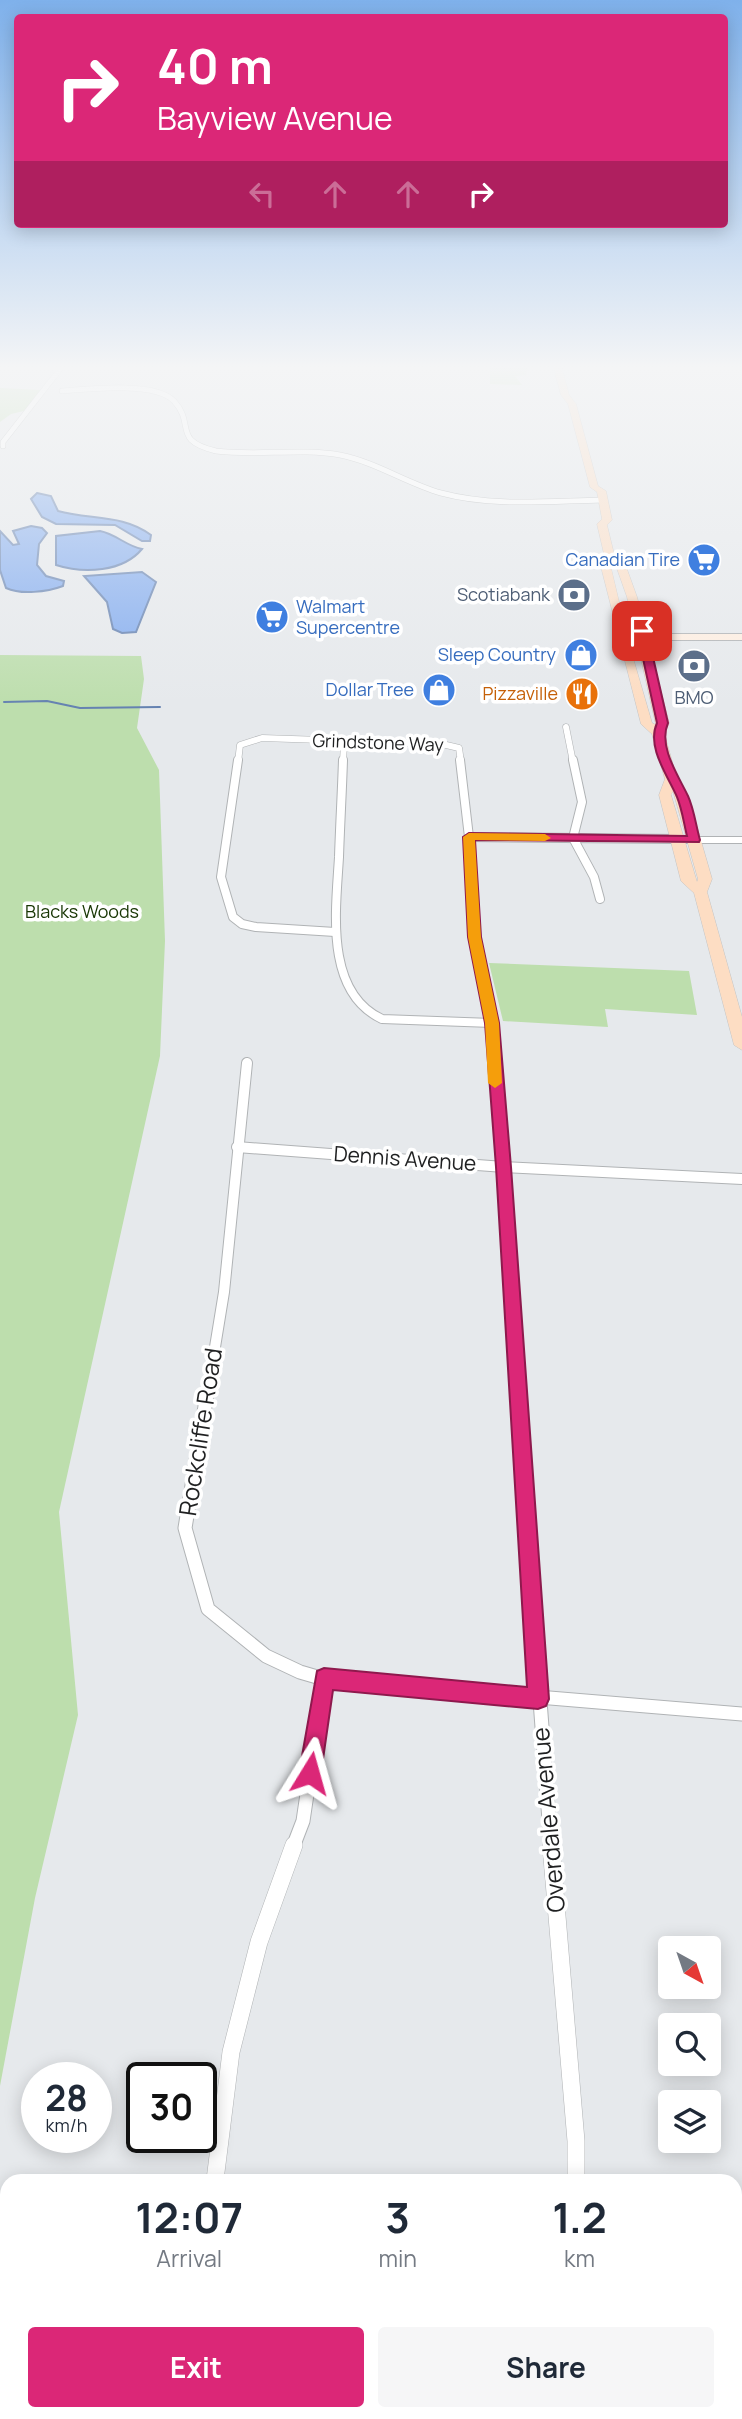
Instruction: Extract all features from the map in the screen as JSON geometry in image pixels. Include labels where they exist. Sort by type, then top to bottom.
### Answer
[{"type":"main road","points":[[592,481],[594,487],[601,491],[607,520],[602,524]]},
{"type":"main road","points":[[594,487],[589,490],[594,521],[602,524]]},
{"type":"main road","points":[[602,524],[609,555],[619,561],[632,597],[663,723],[658,733]]},
{"type":"main road","points":[[609,555],[604,559],[623,640],[647,724],[658,733],[671,779],[682,796],[705,879],[700,892]]},
{"type":"main road","points":[[643,641],[742,637]]},
{"type":"main road","points":[[623,640],[742,643]]},
{"type":"main road","points":[[671,779],[665,795],[688,881],[700,892],[742,1045]]},
{"type":"street","points":[[409,481],[429,490],[481,500],[602,502]]},
{"type":"street","points":[[566,727],[582,802],[573,838],[594,877],[600,899]]},
{"type":"street","name":"Grindstone Way","points":[[335,932],[256,927],[242,924],[233,917],[221,877],[240,745],[262,738],[344,743],[442,744],[458,748],[469,837],[475,937],[492,1023],[504,1167]]},
{"type":"street","points":[[344,743],[335,932],[338,955],[360,1007],[369,1016],[382,1019],[492,1023]]},
{"type":"street","points":[[469,837],[742,840]]},
{"type":"street","name":"Rockcliffe Road","points":[[247,1063],[224,1292],[186,1528],[208,1609],[266,1656],[300,1672],[324,1678],[538,1699],[742,1714]]},
{"type":"street","name":"Dennis Avenue","points":[[237,1147],[504,1167],[742,1179]]},
{"type":"street","name":"Overdale Avenue","points":[[504,1167],[538,1699],[576,2141],[576,2174]]},
{"type":"street","points":[[216,2174],[231,2052],[259,1942],[303,1821],[324,1678]]},
{"type":"green space","name":"Blacks Woods","points":[[0,655],[141,656],[144,679],[137,728],[159,770],[165,941],[160,1056],[59,1512],[78,1715],[35,1898],[0,2086]]},
{"type":"green space","points":[[489,963],[689,971],[697,1015],[605,1009],[608,1027],[503,1021]]},
{"type":"water","points":[[37,493],[51,496],[58,511],[129,524],[151,535],[150,541],[142,541],[115,525],[56,524],[42,517],[31,499]]},
{"type":"water","points":[[31,526],[42,528],[47,533],[39,544],[37,565],[46,576],[64,581],[63,586],[34,592],[6,588],[0,570],[0,531],[13,545],[19,544],[13,531]]},
{"type":"water","points":[[100,531],[142,549],[134,557],[114,567],[79,570],[56,565],[56,536]]},
{"type":"water","points":[[142,572],[156,582],[136,632],[122,633],[113,629],[107,602],[84,576]]},
{"type":"waterway","points":[[4,702],[47,701],[80,708],[160,707]]},
{"type":"slow traffic","points":[[495,1083],[492,1023],[475,937],[469,837],[545,838]]},
{"type":"place","name":"Canadian Tire","points":[[704,560]]},
{"type":"place","name":"Scotiabank","points":[[574,595]]},
{"type":"place","name":"Walmart Supercentre","points":[[272,617]]},
{"type":"place","name":"Sleep Country","points":[[581,655]]},
{"type":"place","name":"BMO","points":[[694,666]]},
{"type":"place","name":"Dollar Tree","points":[[439,690]]},
{"type":"place","name":"Pizzaville","points":[[582,694]]},
{"type":"route","points":[[310,1773],[324,1678],[538,1699],[504,1167],[494,1075],[492,1023],[475,937],[469,837],[694,840],[682,796],[671,779],[658,733],[663,723],[642,631]]}]
